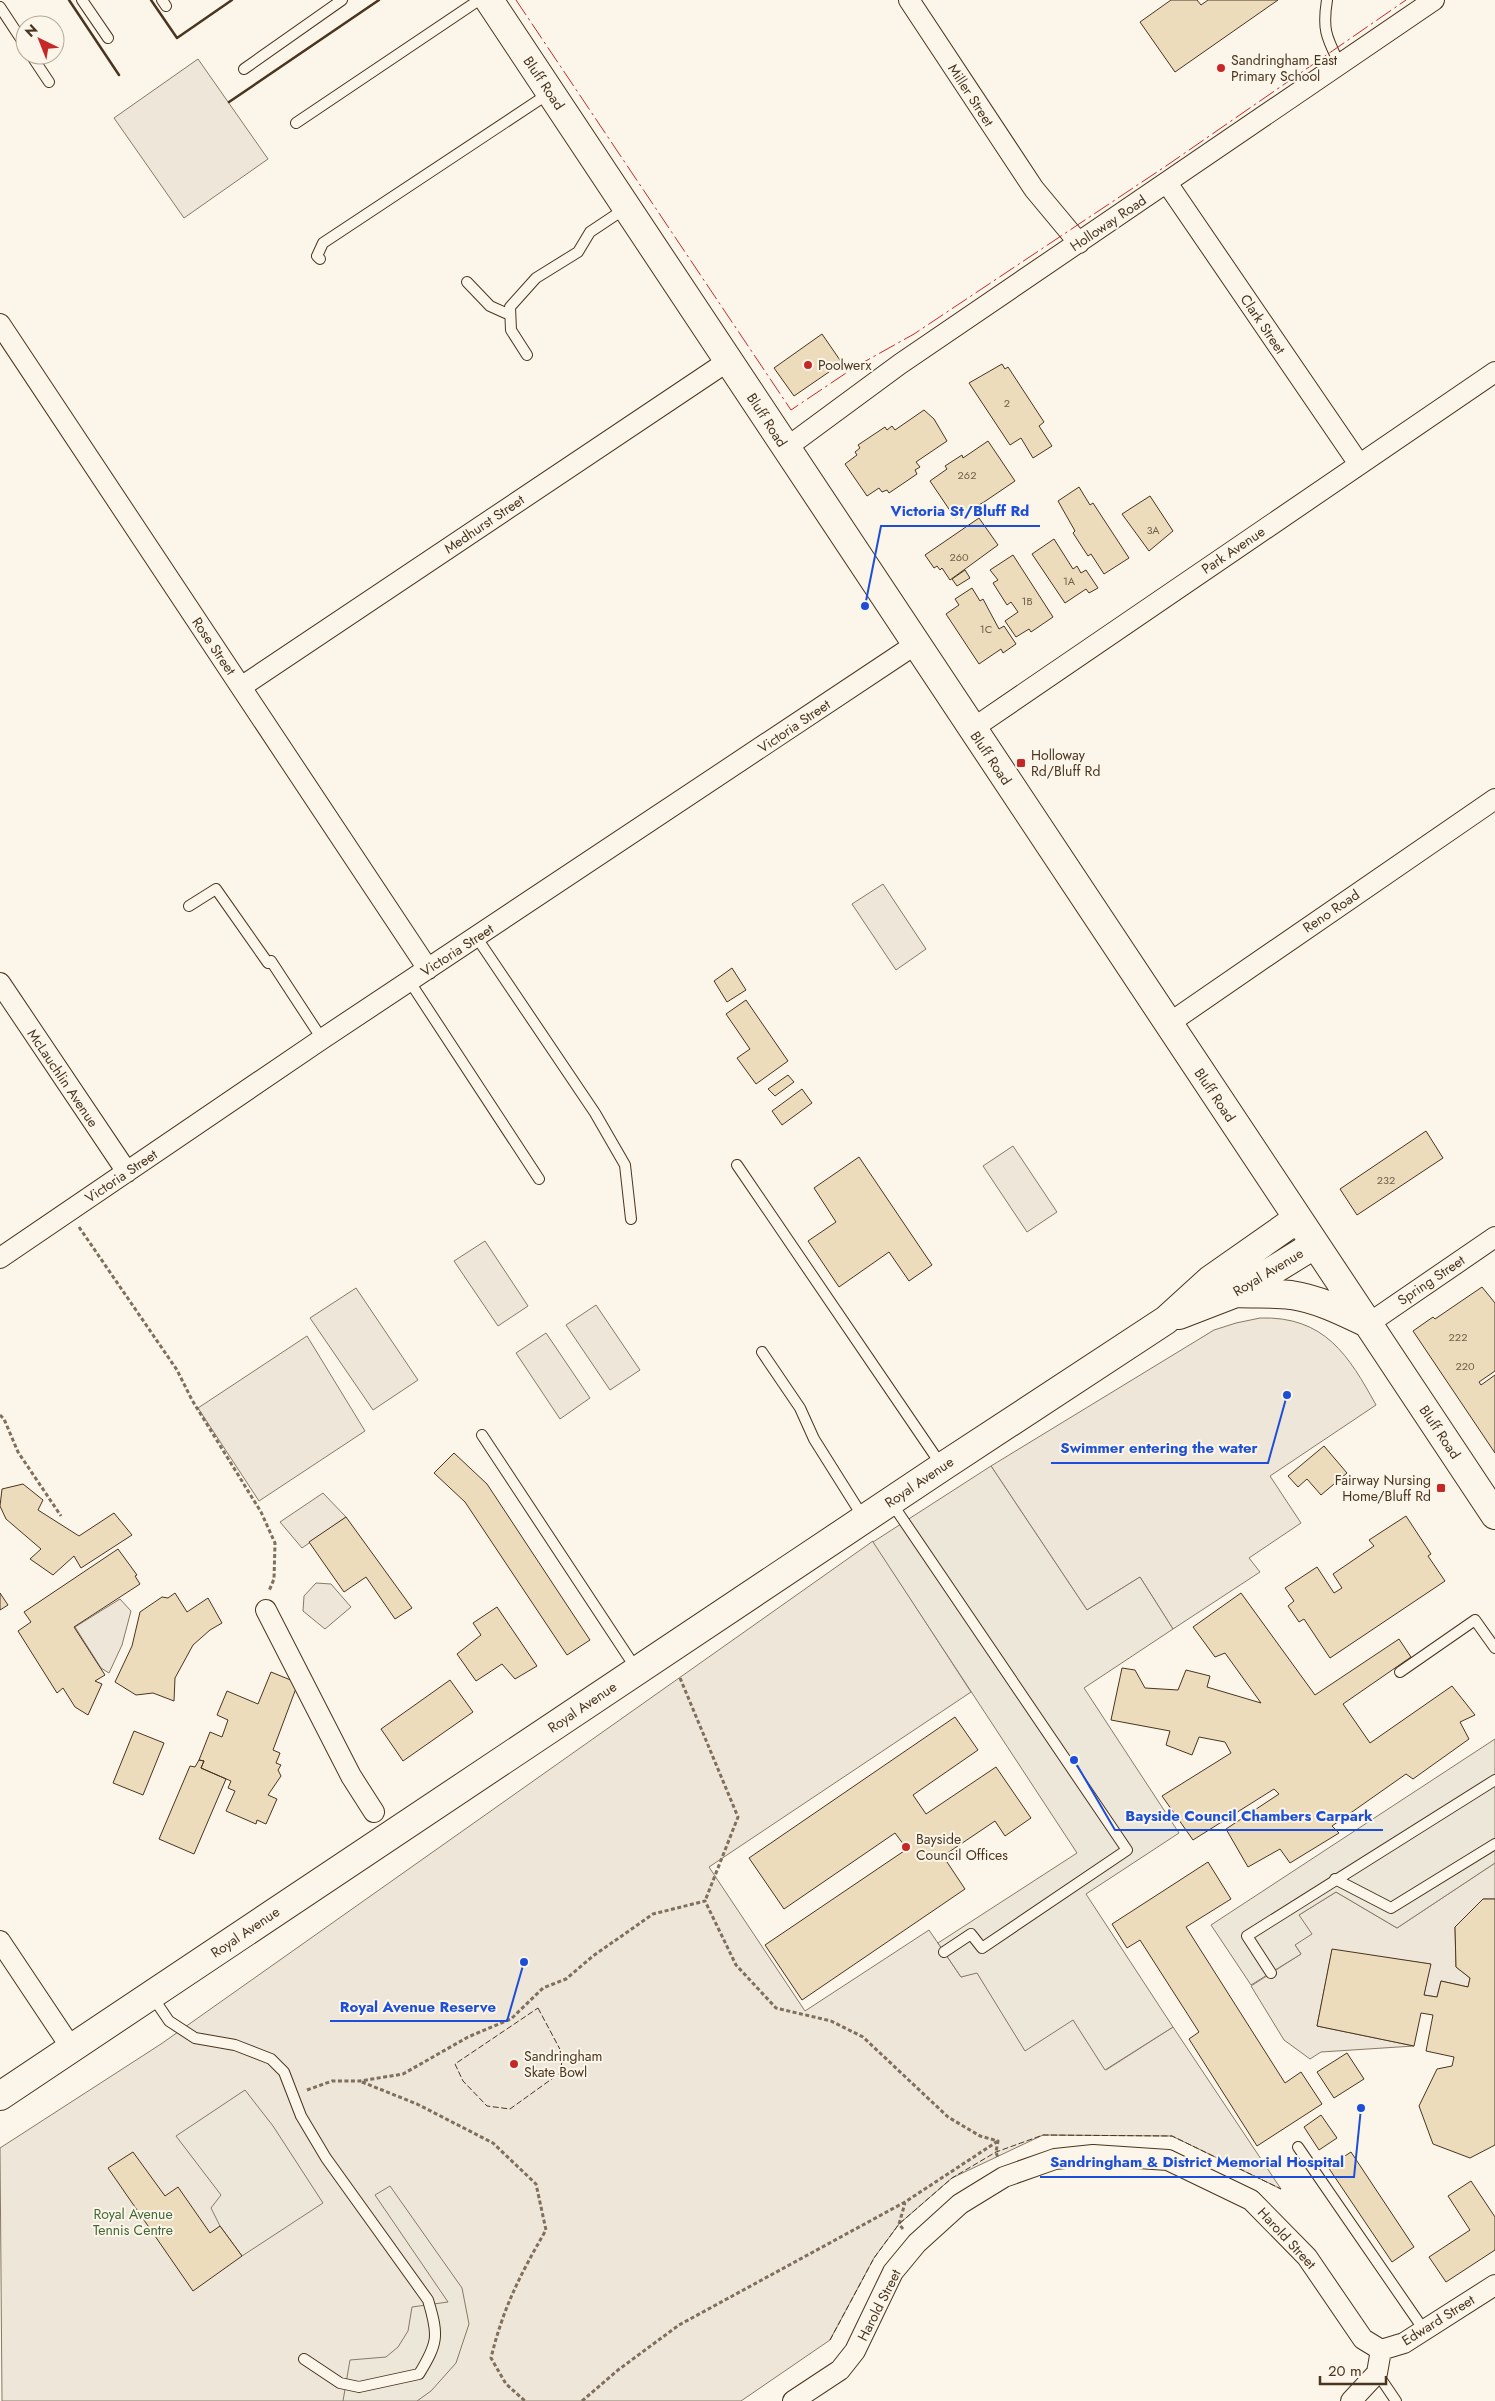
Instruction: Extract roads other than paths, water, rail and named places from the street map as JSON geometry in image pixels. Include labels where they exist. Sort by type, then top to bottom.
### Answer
[{"type":"street","name":"Bluff Road","points":[[489,0],[1495,1515]]},
{"type":"street","name":"Miller Street","points":[[909,0],[1072,247]]},
{"type":"street","name":"Holloway Road","points":[[786,448],[900,364],[1434,0]]},
{"type":"street","name":"Clark Street","points":[[1167,183],[1359,464]]},
{"type":"street","name":"Rose Street","points":[[0,324],[428,969]]},
{"type":"street","name":"Medhurst Street","points":[[241,687],[728,361]]},
{"type":"street","name":"Park Avenue","points":[[972,729],[1495,372]]},
{"type":"street","name":"Victoria Street","points":[[0,1258],[322,1039],[477,938],[916,644]]},
{"type":"street","name":"Reno Road","points":[[1168,1024],[1495,798]]},
{"type":"street","name":"McLauchlin Avenue","points":[[0,983],[127,1172]]},
{"type":"street","name":"Royal Avenue","points":[[0,2096],[942,1467],[1166,1320],[1210,1280],[1297,1219]]},
{"type":"street","name":"Spring Street","points":[[1368,1324],[1495,1236]]},
{"type":"street","name":"Royal Avenue","points":[[1166,1320],[1236,1293],[1314,1245]]},
{"type":"street","points":[[1236,1293],[1290,1295],[1309,1299],[1328,1305],[1368,1324]]},
{"type":"street","points":[[266,1610],[351,1776],[374,1812]]},
{"type":"street","points":[[0,1941],[72,2048]]},
{"type":"street","name":"Harold Street","points":[[793,2401],[840,2370],[856,2351],[893,2272],[917,2243],[960,2204],[1004,2178],[1055,2159],[1093,2155],[1168,2160],[1251,2200],[1307,2256],[1363,2339],[1380,2350]]},
{"type":"street","name":"Edward Street","points":[[1380,2350],[1404,2343],[1495,2285]]},
{"type":"street","points":[[1351,2401],[1377,2373],[1380,2350]]},
{"type":"lane","points":[[82,0],[108,38]]},
{"type":"lane","points":[[244,69],[342,0]]},
{"type":"lane","points":[[296,123],[479,0]]},
{"type":"lane","points":[[1327,0],[1324,20],[1326,35],[1340,64]]},
{"type":"lane","points":[[0,7],[15,30]]},
{"type":"lane","points":[[38,65],[49,82]]},
{"type":"lane","points":[[320,259],[317,256],[323,243],[550,92]]},
{"type":"lane","points":[[527,355],[511,330],[510,307],[536,278],[578,252],[590,232],[626,208]]},
{"type":"lane","points":[[467,282],[490,306],[510,315]]},
{"type":"lane","points":[[189,906],[216,889],[268,963],[271,962],[322,1039]]},
{"type":"lane","points":[[477,938],[595,1113],[625,1165],[631,1219]]},
{"type":"lane","points":[[410,982],[539,1179]]},
{"type":"lane","points":[[737,1165],[942,1467]]},
{"type":"lane","points":[[762,1352],[800,1408],[814,1439],[864,1519]]},
{"type":"lane","points":[[482,1435],[637,1671]]},
{"type":"lane","points":[[891,1501],[1127,1850],[982,1948],[971,1934],[944,1952]]},
{"type":"lane","points":[[1400,1672],[1475,1620],[1495,1648]]},
{"type":"lane","points":[[1271,1973],[1247,1936],[1495,1780]]},
{"type":"lane","points":[[1335,1879],[1391,1908],[1495,1844]]},
{"type":"lane","points":[[152,1995],[169,2021],[195,2038],[235,2045],[270,2059],[284,2072],[301,2116],[326,2158],[428,2300],[436,2325],[433,2350],[419,2374],[359,2387],[340,2383],[304,2359]]},
{"type":"lane","points":[[1298,2147],[1424,2330]]},
{"type":"lane","points":[[1377,2373],[1396,2401]]},
{"type":"place","name":"Sandringham East Primary School","points":[[1221,68]]},
{"type":"place","name":"Poolwerx","points":[[808,365]]},
{"type":"place","name":"Victoria St/Bluff Rd","points":[[865,606]]},
{"type":"place","name":"Holloway Rd/Bluff Rd","points":[[1021,763]]},
{"type":"place","name":"Swimmer entering the water","points":[[1287,1395]]},
{"type":"place","name":"Fairway Nursing Home/Bluff Rd","points":[[1441,1488]]},
{"type":"place","name":"Bayside Council Chambers Carpark","points":[[1074,1760]]},
{"type":"place","name":"Bayside Council Offices","points":[[906,1847]]},
{"type":"place","name":"Royal Avenue Reserve","points":[[524,1962]]},
{"type":"place","name":"Sandringham Skate Bowl","points":[[514,2064]]},
{"type":"place","name":"Sandringham & District Memorial Hospital","points":[[1361,2108]]},
{"type":"park label","name":"Royal Avenue Tennis Centre","points":[[133,2222]]}]
